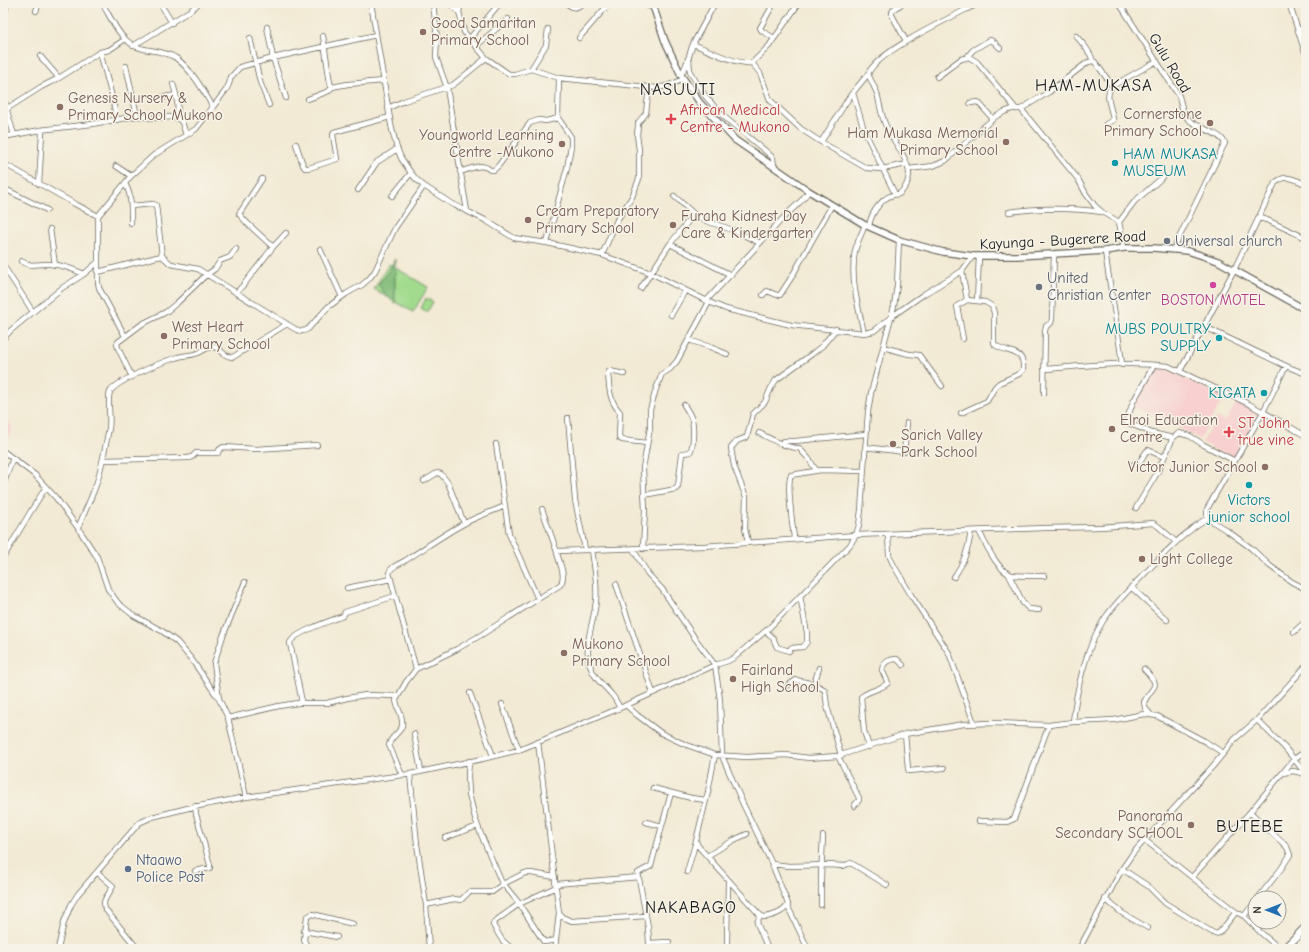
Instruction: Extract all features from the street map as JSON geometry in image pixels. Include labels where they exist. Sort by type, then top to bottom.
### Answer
[{"type":"highway","points":[[1284,949],[1306,927]]},
{"type":"main road","name":"Kayunga - Bugerere Road","points":[[653,6],[665,41],[683,77],[700,103],[735,140],[809,191],[867,226],[899,240],[943,252],[976,256],[1054,254],[1105,251],[1124,248],[1154,248],[1188,251],[1218,261],[1306,310]]},
{"type":"street","points":[[3,19],[7,3]]},
{"type":"street","points":[[36,11],[39,3]]},
{"type":"street","points":[[102,3],[124,40],[133,46],[163,52],[176,58],[191,73],[213,107]]},
{"type":"street","points":[[160,3],[172,23]]},
{"type":"street","points":[[133,46],[172,23],[199,3]]},
{"type":"street","points":[[371,3],[388,108],[397,149],[401,158],[411,174],[424,186],[452,204],[492,224],[514,238],[602,255],[650,273],[685,291],[726,309],[801,327],[836,329],[864,333],[874,331],[924,294],[962,271],[976,256]]},
{"type":"street","points":[[433,3],[437,38],[436,57],[447,88],[467,211]]},
{"type":"street","points":[[449,3],[459,12]]},
{"type":"street","points":[[461,3],[459,12],[464,32],[486,58],[508,74],[515,74],[531,69],[559,78],[649,87],[667,86],[683,77],[693,44],[715,3]]},
{"type":"street","points":[[470,38],[500,3]]},
{"type":"street","points":[[566,3],[574,8],[577,8],[584,3]]},
{"type":"street","points":[[579,38],[605,4],[614,3]]},
{"type":"street","points":[[640,3],[653,6]]},
{"type":"street","points":[[774,3],[760,28],[762,31],[774,38]]},
{"type":"street","points":[[693,44],[744,63],[752,63],[774,38],[799,3]]},
{"type":"street","points":[[904,3],[893,10],[892,15],[906,41]]},
{"type":"street","points":[[821,142],[853,93],[868,74],[869,70],[880,60],[906,41],[979,3]]},
{"type":"street","name":"Gulu Road","points":[[1118,3],[1157,61],[1178,96],[1187,118],[1194,124],[1222,138],[1225,143],[1173,250]]},
{"type":"street","points":[[1289,3],[1306,55]]},
{"type":"street","points":[[476,46],[508,18]]},
{"type":"street","points":[[1298,31],[1306,25]]},
{"type":"street","points":[[266,27],[272,58],[286,98]]},
{"type":"street","points":[[531,69],[546,45],[548,29]]},
{"type":"street","points":[[323,36],[330,83],[332,87]]},
{"type":"street","points":[[125,336],[99,288],[98,216],[131,176],[154,155],[196,129],[226,90],[235,71],[240,67],[272,58],[376,36]]},
{"type":"street","points":[[1076,36],[1088,50],[1093,61],[1111,84],[1113,84]]},
{"type":"street","points":[[250,38],[260,82],[269,105]]},
{"type":"street","points":[[8,108],[41,87],[60,78],[100,52],[109,50],[124,40]]},
{"type":"street","points":[[966,58],[973,50],[990,40],[1000,48]]},
{"type":"street","points":[[100,52],[117,120]]},
{"type":"street","points":[[40,56],[60,78]]},
{"type":"street","points":[[937,77],[961,59],[969,57],[977,62],[1078,179],[1086,194],[1095,206],[1119,222]]},
{"type":"street","points":[[388,108],[404,101],[447,88],[457,83],[486,58]]},
{"type":"street","points":[[688,59],[690,72],[706,97],[721,114],[773,158],[774,166]]},
{"type":"street","points":[[752,63],[760,73],[770,100],[801,129],[866,168],[882,169],[933,166],[945,162],[993,119],[1004,112],[1019,109],[1049,92],[1088,62],[1093,61]]},
{"type":"street","points":[[1106,124],[1114,120],[1108,100],[1110,88],[1113,84],[1116,84],[1157,61]]},
{"type":"street","points":[[126,66],[137,116]]},
{"type":"street","points":[[864,333],[854,285],[856,250],[873,214],[879,205],[884,200],[899,194],[906,186],[909,172],[903,154],[886,127],[876,93],[868,74]]},
{"type":"street","points":[[546,243],[567,168],[571,146],[570,137],[558,118],[559,78]]},
{"type":"street","points":[[308,99],[329,90],[332,87],[383,80]]},
{"type":"street","points":[[173,84],[176,95],[176,117]]},
{"type":"street","points":[[602,255],[617,220],[634,191],[639,179],[639,150],[637,135],[638,123],[646,113],[649,87]]},
{"type":"street","points":[[853,93],[864,130],[882,169],[896,194]]},
{"type":"street","points":[[158,98],[176,95]]},
{"type":"street","points":[[3,100],[8,108],[7,111],[14,135]]},
{"type":"street","points":[[970,103],[978,102],[993,119]]},
{"type":"street","points":[[3,137],[137,116],[154,118],[176,117],[182,122],[186,135]]},
{"type":"street","points":[[296,144],[303,165],[305,168],[309,168],[337,159],[333,135],[334,132],[390,117]]},
{"type":"street","points":[[460,172],[482,166],[490,170],[494,170],[530,123],[539,120],[546,121],[558,118]]},
{"type":"street","points":[[40,130],[42,133],[40,184]]},
{"type":"street","points":[[358,190],[377,162],[397,149]]},
{"type":"street","points":[[3,163],[98,216]]},
{"type":"street","points":[[116,166],[131,176]]},
{"type":"street","points":[[392,196],[411,174]]},
{"type":"street","points":[[1124,248],[1119,222],[1135,201],[1163,177]]},
{"type":"street","points":[[1180,371],[1234,270],[1275,183],[1281,178],[1287,177],[1306,184]]},
{"type":"street","points":[[262,178],[239,214],[247,226],[273,247]]},
{"type":"street","points":[[125,184],[129,193],[131,223]]},
{"type":"street","points":[[130,206],[156,205],[162,256],[171,264],[193,267],[287,324],[301,332],[304,332],[328,307],[369,279],[375,271],[395,228],[424,186]]},
{"type":"street","points":[[3,188],[47,210]]},
{"type":"street","points":[[643,548],[645,511],[643,468],[650,410],[662,374],[675,365],[690,340],[708,301],[809,191]]},
{"type":"street","points":[[674,196],[694,214],[706,221],[733,230],[760,243]]},
{"type":"street","points":[[764,295],[766,291],[780,295],[832,205]]},
{"type":"street","points":[[1009,212],[1062,208],[1102,212]]},
{"type":"street","points":[[641,288],[670,244],[694,214]]},
{"type":"street","points":[[1258,218],[1267,220],[1306,238]]},
{"type":"street","points":[[50,229],[55,265]]},
{"type":"street","points":[[236,293],[286,233]]},
{"type":"street","points":[[58,949],[64,922],[71,905],[78,894],[139,823],[152,817],[195,806],[246,797],[410,774],[519,750],[620,708],[715,665],[728,661],[766,631],[850,545],[856,535],[861,510],[866,434],[871,394],[891,317],[896,290],[899,240]]},
{"type":"street","points":[[670,244],[731,275]]},
{"type":"street","points":[[132,376],[117,344],[118,342],[142,324],[166,312],[206,275],[215,269],[220,262],[230,257],[236,249]]},
{"type":"street","points":[[320,249],[342,297]]},
{"type":"street","points":[[1105,251],[1113,307],[1119,336],[1122,365]]},
{"type":"street","points":[[1044,393],[1045,327],[1051,323],[1052,319],[1054,254]]},
{"type":"street","points":[[91,269],[98,272],[162,256]]},
{"type":"street","points":[[976,256],[977,301]]},
{"type":"street","points":[[22,261],[28,265],[49,264],[71,268],[84,274]]},
{"type":"street","points":[[3,339],[62,288],[91,269],[98,262]]},
{"type":"street","points":[[3,265],[33,312]]},
{"type":"street","points":[[962,271],[967,300]]},
{"type":"street","points":[[671,315],[685,291]]},
{"type":"street","points":[[961,413],[987,401],[995,387],[1019,374],[1023,370],[1023,362],[1021,357],[995,346],[994,308],[990,304],[967,300],[957,306],[963,339]]},
{"type":"street","points":[[78,528],[96,485],[103,460],[110,421],[109,396],[111,391],[116,386],[132,376],[175,358],[197,353],[214,346],[228,357],[233,357],[287,324]]},
{"type":"street","points":[[1203,326],[1306,374]]},
{"type":"street","points":[[748,542],[745,529],[746,497],[734,466],[731,448],[737,441],[747,437],[753,414],[765,402],[776,380],[822,346],[836,329]]},
{"type":"street","points":[[690,340],[727,354]]},
{"type":"street","points":[[883,347],[909,354],[919,354],[942,386]]},
{"type":"street","points":[[1044,369],[1122,365],[1168,366],[1263,412],[1306,436]]},
{"type":"street","points":[[1154,365],[1133,402],[1126,422],[1152,433],[1173,438]]},
{"type":"street","points":[[1207,518],[1207,509],[1263,412],[1286,366]]},
{"type":"street","points":[[624,374],[610,371],[608,372],[613,405],[620,412],[618,438],[622,440],[647,443]]},
{"type":"street","points":[[644,495],[676,489],[679,484],[682,454],[690,452],[693,445],[694,424],[692,417],[684,405]]},
{"type":"street","points":[[568,418],[575,500],[585,550]]},
{"type":"street","points":[[865,447],[904,452],[907,422]]},
{"type":"street","points":[[759,433],[793,448],[799,448],[816,470]]},
{"type":"street","points":[[1136,508],[1156,473],[1173,438],[1179,433],[1184,434],[1235,461]]},
{"type":"street","points":[[781,443],[784,441],[866,434]]},
{"type":"street","points":[[496,444],[509,537],[538,599]]},
{"type":"street","points":[[103,460],[188,458],[192,457],[196,453],[218,453],[222,447],[256,449],[317,445]]},
{"type":"street","points":[[1134,464],[1141,460],[1148,450],[1164,457]]},
{"type":"street","points":[[3,451],[35,475],[56,498],[97,557],[108,589],[118,603],[133,615],[158,628],[177,642],[192,660],[219,699],[228,718],[246,797]]},
{"type":"street","points":[[3,485],[13,458]]},
{"type":"street","points":[[794,539],[789,479],[791,475],[816,470],[863,471]]},
{"type":"street","points":[[424,481],[436,473],[441,474],[448,483],[464,523]]},
{"type":"street","points":[[3,558],[46,487]]},
{"type":"street","points":[[416,669],[389,573],[393,567],[405,561],[424,547],[464,523],[505,506]]},
{"type":"street","points":[[402,775],[389,742],[402,725],[396,703],[397,696],[416,669],[457,649],[563,582],[556,552],[542,509]]},
{"type":"street","points":[[1073,722],[1079,684],[1094,636],[1104,619],[1131,587],[1176,542],[1191,528],[1207,518]]},
{"type":"street","points":[[1207,518],[1251,548],[1292,582],[1306,589]]},
{"type":"street","points":[[556,552],[592,549],[633,549],[856,535],[1101,527],[1153,523],[1176,542]]},
{"type":"street","points":[[954,577],[968,549],[972,531]]},
{"type":"street","points":[[979,531],[997,562],[1008,573],[1023,603],[1029,608],[1039,610]]},
{"type":"street","points":[[888,534],[889,555],[893,564],[910,595],[949,653],[974,723]]},
{"type":"street","points":[[592,549],[597,586],[594,616],[587,646],[588,659],[594,677],[613,695],[620,708]]},
{"type":"street","points":[[633,549],[648,574],[662,589],[694,637],[715,665],[720,700],[722,756],[772,864],[786,896],[788,907],[808,949]]},
{"type":"street","points":[[1008,573],[1012,575],[1044,576]]},
{"type":"street","points":[[347,588],[391,579]]},
{"type":"street","points":[[219,699],[214,664],[223,636],[245,582]]},
{"type":"street","points":[[616,584],[653,693]]},
{"type":"street","points":[[1131,587],[1167,620]]},
{"type":"street","points":[[301,703],[290,643],[291,640],[295,636],[343,616],[345,612],[395,596]]},
{"type":"street","points":[[766,631],[773,638],[777,647],[789,651],[791,648],[803,648],[807,642],[807,633],[800,596]]},
{"type":"street","points":[[1294,632],[1306,621]]},
{"type":"street","points":[[869,747],[864,731],[861,697],[866,693],[887,685],[888,683],[882,670],[884,663],[891,659],[897,659],[903,665]]},
{"type":"street","points":[[1079,949],[1105,899],[1133,853],[1146,841],[1235,739],[1257,720],[1306,666]]},
{"type":"street","points":[[814,684],[819,668]]},
{"type":"street","points":[[1144,669],[1154,680],[1155,684],[1155,687],[1144,702],[1145,708],[1150,715]]},
{"type":"street","points":[[787,686],[796,680],[814,684],[824,690],[840,756],[859,798],[854,806]]},
{"type":"street","points":[[470,693],[493,756]]},
{"type":"street","points":[[228,718],[280,706],[301,703],[327,703],[366,695],[397,696]]},
{"type":"street","points":[[502,704],[519,750]]},
{"type":"street","points":[[626,705],[661,733],[684,744],[722,756],[786,755],[809,758],[840,756],[905,734],[974,723],[1049,725],[1114,720],[1144,714],[1157,716],[1224,753]]},
{"type":"street","points":[[1257,720],[1306,774],[1293,771],[1283,773]]},
{"type":"street","points":[[980,821],[1007,822],[1014,819],[1049,725]]},
{"type":"street","points":[[414,734],[421,771]]},
{"type":"street","points":[[905,734],[909,771],[944,768]]},
{"type":"street","points":[[538,742],[556,886],[558,922],[555,949]]},
{"type":"street","points":[[1193,876],[1250,812],[1294,759],[1306,751]]},
{"type":"street","points":[[687,872],[706,800],[715,755]]},
{"type":"street","points":[[469,761],[468,776],[471,804],[478,826],[503,884],[519,904],[544,942],[556,940]]},
{"type":"street","points":[[410,774],[417,844],[426,905],[429,949]]},
{"type":"street","points":[[653,788],[691,798],[706,800]]},
{"type":"street","points":[[669,942],[649,943],[648,927],[638,873],[652,866],[671,793]]},
{"type":"street","points":[[195,806],[210,865],[210,868],[195,871]]},
{"type":"street","points":[[1250,812],[1287,847],[1290,855],[1264,890]]},
{"type":"street","points":[[646,822],[662,826]]},
{"type":"street","points":[[445,838],[478,826]]},
{"type":"street","points":[[707,856],[747,834]]},
{"type":"street","points":[[821,905],[823,836]]},
{"type":"street","points":[[696,841],[698,846],[728,881],[760,915],[763,917],[772,916],[788,907]]},
{"type":"street","points":[[1146,841],[1193,876],[1236,912],[1244,916],[1280,949]]},
{"type":"street","points":[[772,864],[789,866],[843,866],[851,863],[887,885]]},
{"type":"street","points":[[1122,869],[1148,886],[1165,903],[1215,934],[1219,933],[1236,912]]},
{"type":"street","points":[[97,872],[113,886],[104,900],[105,909],[119,924],[138,949]]},
{"type":"street","points":[[426,905],[454,899],[461,900],[469,892],[492,892],[503,884],[525,873],[555,877]]},
{"type":"street","points":[[512,949],[502,940],[493,923],[519,904],[556,886],[639,877]]},
{"type":"street","points":[[727,943],[728,881]]},
{"type":"street","points":[[1105,899],[1122,913],[1148,928]]},
{"type":"street","points":[[1244,916],[1247,912]]},
{"type":"street","points":[[558,913],[562,917],[572,921],[646,916]]},
{"type":"street","points":[[306,948],[304,931],[306,917],[312,914],[354,924]]},
{"type":"street","points":[[760,915],[758,923],[768,949]]},
{"type":"street","points":[[304,931],[337,937]]},
{"type":"shaded area","points":[[1152,370],[1167,370],[1224,397],[1200,439],[1172,424],[1172,420],[1160,417],[1154,411],[1152,413],[1137,409],[1133,406]]},
{"type":"shaded area","name":"ST John true vine","points":[[1238,401],[1260,414],[1233,461],[1202,442],[1217,417],[1225,422]]},
{"type":"shaded area","points":[[3,418],[12,426],[9,437],[3,443]]},
{"type":"green space","points":[[395,259],[395,304],[384,293],[378,284],[387,274]]},
{"type":"green space","points":[[389,264],[428,287],[413,312],[374,289]]},
{"type":"green space","points":[[426,298],[433,302],[427,312],[421,308]]},
{"type":"place","name":"Good Samaritan Primary School","points":[[423,32]]},
{"type":"place","name":"Genesis Nursery & Primary School Mukono","points":[[60,107]]},
{"type":"place","name":"African Medical Centre - Mukono","points":[[671,119]]},
{"type":"place","name":"Cornerstone Primary School","points":[[1210,123]]},
{"type":"place","name":"Ham Mukasa Memorial Primary School","points":[[1006,142]]},
{"type":"place","name":"Youngworld Learning Centre -Mukono","points":[[562,144]]},
{"type":"place","name":"HAM MUKASA MUSEUM","points":[[1115,163]]},
{"type":"place","name":"Cream Preparatory Primary School","points":[[528,220]]},
{"type":"place","name":"Furaha Kidnest Day Care & Kindergarten","points":[[673,225]]},
{"type":"place","name":"Universal church","points":[[1167,241]]},
{"type":"place","name":"BOSTON MOTEL","points":[[1213,285]]},
{"type":"place","name":"United Christian Center","points":[[1039,287]]},
{"type":"place","name":"West Heart Primary School","points":[[164,336]]},
{"type":"place","name":"MUBS POULTRY SUPPLY","points":[[1219,338]]},
{"type":"place","name":"KIGATA","points":[[1264,393]]},
{"type":"place","name":"Elroi Education Centre","points":[[1112,429]]},
{"type":"place","name":"ST John true vine","points":[[1229,432]]},
{"type":"place","name":"Sarich Valley Park School","points":[[893,444]]},
{"type":"place","name":"Victor Junior School","points":[[1265,467]]},
{"type":"place","name":"Victors junior school","points":[[1249,485]]},
{"type":"place","name":"Light College","points":[[1142,559]]},
{"type":"place","name":"Mukono Primary School","points":[[564,653]]},
{"type":"place","name":"Fairland High School","points":[[733,679]]},
{"type":"place","name":"Panorama Secondary SCHOOL","points":[[1191,825]]},
{"type":"place","name":"Ntaawo Police Post","points":[[128,869]]},
{"type":"district","name":"HAM-MUKASA","points":[[1094,85]]},
{"type":"district","name":"NASUUTI","points":[[678,89]]},
{"type":"district","name":"BUTEBE","points":[[1250,826]]},
{"type":"district","name":"NAKABAGO","points":[[691,907]]}]
